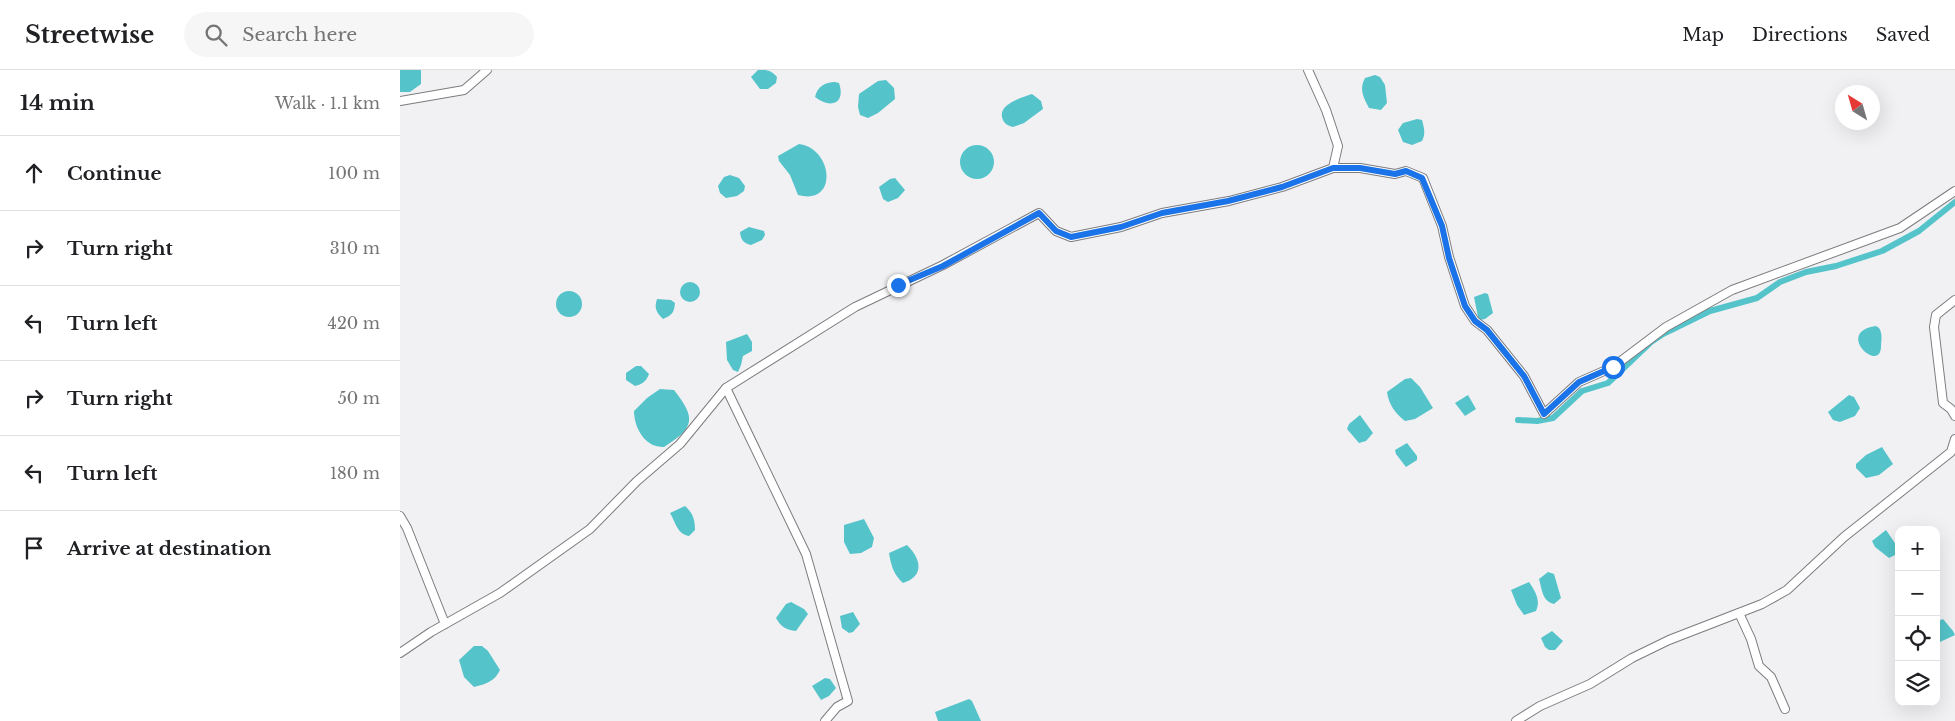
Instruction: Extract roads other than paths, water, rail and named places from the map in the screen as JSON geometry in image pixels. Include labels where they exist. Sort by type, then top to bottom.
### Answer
[{"type":"street","points":[[400,101],[464,90],[487,70]]},
{"type":"street","points":[[1308,70],[1326,110],[1338,146],[1333,168]]},
{"type":"street","points":[[400,653],[445,624],[500,593],[590,529],[637,480],[680,444],[726,388],[855,307],[943,266],[1039,213],[1056,231],[1071,237],[1121,227],[1162,213],[1228,201],[1282,187],[1333,168],[1360,168],[1395,174],[1406,171],[1422,178],[1442,226],[1449,258],[1465,306],[1475,321],[1487,330],[1524,376],[1544,414],[1579,382],[1613,367],[1666,327],[1732,290],[1900,228],[1955,191]]},
{"type":"street","points":[[1955,300],[1936,315],[1934,326],[1943,403],[1951,409],[1955,416]]},
{"type":"street","points":[[726,388],[806,554],[848,701],[825,721]]},
{"type":"street","points":[[1516,721],[1540,706],[1590,684],[1632,658],[1669,640],[1762,604],[1787,590],[1844,537],[1951,452],[1955,439]]},
{"type":"street","points":[[400,516],[407,528],[445,624]]},
{"type":"street","points":[[1739,613],[1751,639],[1759,666],[1771,677],[1785,709]]},
{"type":"water","points":[[400,70],[421,70],[421,84],[410,92],[400,92]]},
{"type":"water","points":[[758,70],[766,70],[773,73],[777,77],[776,83],[768,89],[760,89],[751,77]]},
{"type":"water","points":[[1375,75],[1380,77],[1385,85],[1387,103],[1381,110],[1369,108],[1362,93],[1365,78]]},
{"type":"water","points":[[886,80],[894,88],[895,99],[878,113],[868,118],[860,115],[858,107],[859,94],[878,81]]},
{"type":"water","points":[[835,82],[839,83],[841,90],[838,100],[826,103],[815,97],[822,86]]},
{"type":"water","points":[[1032,94],[1041,101],[1043,109],[1024,123],[1013,127],[1006,124],[1002,117],[1004,108],[1012,102]]},
{"type":"water","points":[[1417,119],[1422,120],[1424,133],[1422,141],[1412,145],[1403,142],[1398,130],[1403,123]]},
{"type":"water","points":[[799,144],[810,148],[819,155],[827,175],[825,185],[820,192],[811,196],[798,195],[790,175],[779,161],[778,156]]},
{"type":"water","points":[[977,145],[984,146],[989,150],[993,155],[993,169],[989,174],[984,178],[977,179],[970,178],[965,174],[961,169],[960,162],[961,155],[965,150],[970,146]]},
{"type":"water","points":[[730,175],[739,178],[745,186],[744,191],[737,196],[726,198],[720,193],[718,186],[724,177]]},
{"type":"water","points":[[895,178],[905,190],[898,198],[888,202],[883,199],[879,187],[890,179]]},
{"type":"water","points":[[749,227],[764,231],[765,235],[762,240],[751,245],[743,241],[740,232]]},
{"type":"water","points":[[686,282],[694,282],[700,288],[700,296],[694,302],[686,302],[680,296],[680,288]]},
{"type":"water","points":[[569,291],[578,295],[582,304],[578,313],[569,317],[560,313],[556,304],[560,295]]},
{"type":"water","points":[[1485,293],[1488,294],[1493,313],[1480,320],[1474,297]]},
{"type":"water","points":[[657,299],[671,300],[675,303],[672,313],[663,319],[656,310]]},
{"type":"water","points":[[1876,326],[1881,333],[1881,347],[1879,354],[1874,356],[1862,349],[1859,336],[1864,330]]},
{"type":"water","points":[[747,334],[752,342],[752,351],[743,356],[738,372],[733,370],[727,360],[726,342]]},
{"type":"water","points":[[636,366],[641,366],[649,374],[644,382],[635,386],[626,380],[626,373]]},
{"type":"water","points":[[1411,378],[1420,387],[1433,408],[1415,419],[1405,421],[1393,408],[1387,392],[1405,379]]},
{"type":"water","points":[[660,389],[674,390],[689,416],[686,428],[664,447],[652,445],[644,438],[638,430],[634,416],[634,411],[647,398]]},
{"type":"water","points":[[1468,395],[1476,409],[1465,416],[1455,403]]},
{"type":"water","points":[[1849,395],[1854,397],[1860,408],[1855,416],[1840,422],[1833,420],[1828,412]]},
{"type":"water","points":[[1360,415],[1373,433],[1366,441],[1359,443],[1347,429],[1349,424]]},
{"type":"water","points":[[1407,443],[1417,456],[1417,460],[1406,467],[1395,450]]},
{"type":"water","points":[[1882,447],[1893,464],[1879,475],[1866,478],[1856,468],[1856,464],[1866,455]]},
{"type":"water","points":[[685,506],[692,514],[695,523],[695,530],[689,536],[679,530],[670,513]]},
{"type":"water","points":[[864,519],[874,538],[872,547],[861,553],[850,554],[844,542],[844,525]]},
{"type":"water","points":[[1886,530],[1895,543],[1895,555],[1889,558],[1875,547],[1872,541]]},
{"type":"water","points":[[907,545],[918,561],[918,572],[910,580],[903,583],[893,570],[889,553]]},
{"type":"water","points":[[1548,572],[1554,574],[1561,598],[1554,604],[1545,597],[1539,579]]},
{"type":"water","points":[[1529,582],[1537,596],[1538,603],[1536,611],[1524,615],[1517,605],[1511,590]]},
{"type":"water","points":[[791,602],[804,609],[808,614],[796,631],[784,628],[776,618],[786,604]]},
{"type":"water","points":[[853,612],[860,624],[853,632],[849,633],[842,628],[840,616]]},
{"type":"water","points":[[1943,619],[1955,635],[1940,642],[1940,620]]},
{"type":"water","points":[[1552,631],[1563,641],[1555,650],[1549,650],[1545,647],[1541,638]]},
{"type":"water","points":[[474,646],[482,646],[488,651],[500,670],[490,682],[474,687],[464,677],[459,660]]},
{"type":"water","points":[[825,678],[830,679],[836,688],[829,696],[821,700],[812,686]]},
{"type":"water","points":[[969,699],[972,701],[981,721],[938,721],[935,712]]},
{"type":"waterway","points":[[1518,420],[1537,421],[1553,418],[1582,391],[1608,383],[1651,342],[1663,334],[1710,311],[1757,298],[1780,282],[1806,272],[1836,266],[1882,251],[1919,231],[1955,202]]}]
